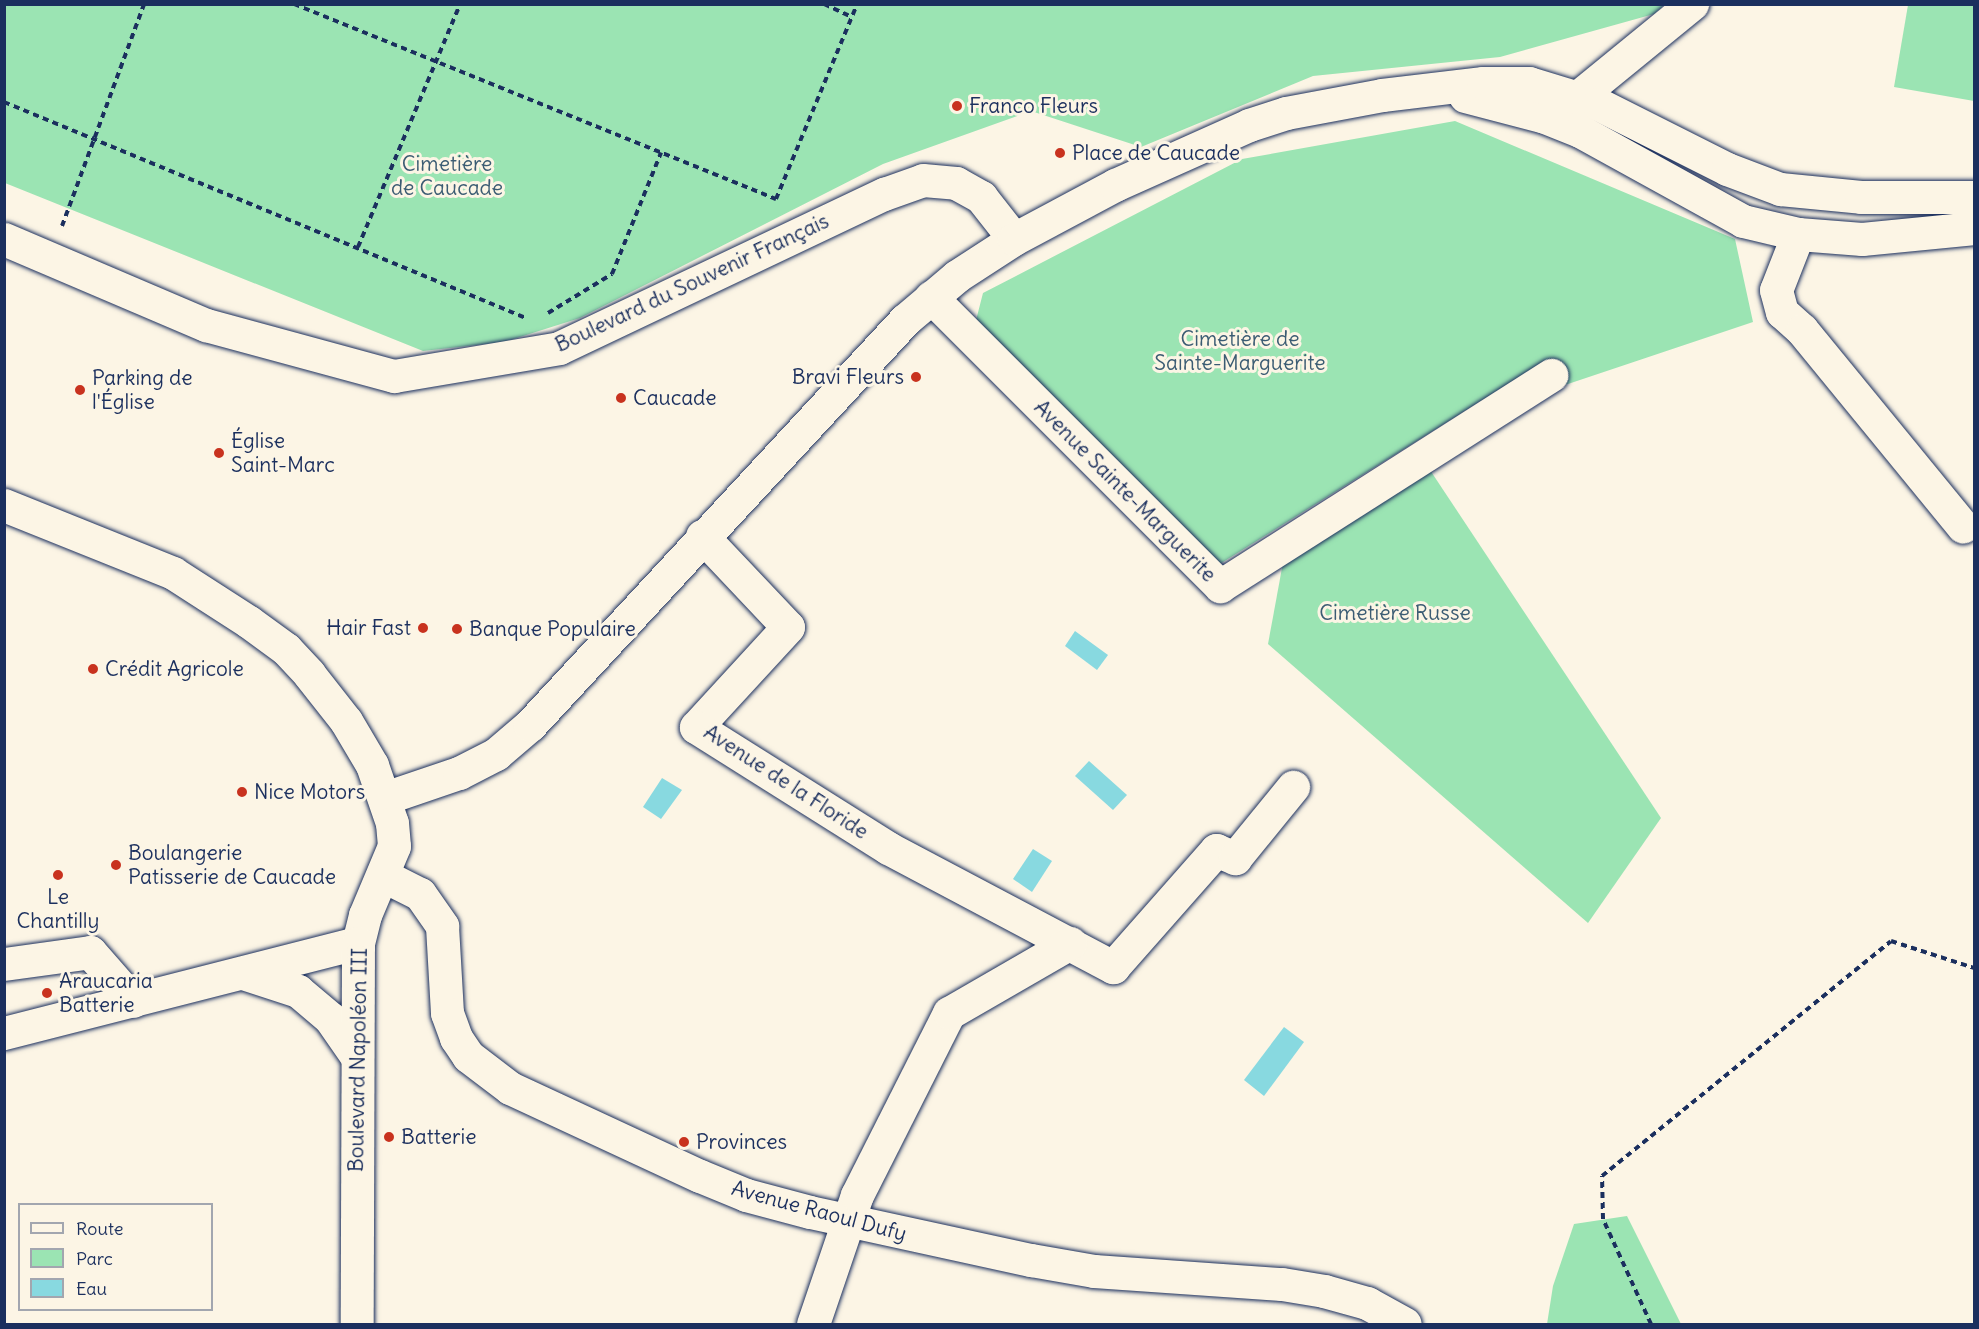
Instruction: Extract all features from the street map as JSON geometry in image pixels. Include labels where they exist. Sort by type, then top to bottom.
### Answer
[{"type":"street","points":[[1579,96],[1692,4]]},
{"type":"street","points":[[385,798],[459,773],[496,754],[530,725],[702,536],[931,297],[1014,239],[1115,185],[1249,125],[1360,99],[1483,83],[1529,83],[1579,96],[1727,169],[1780,189],[1897,197],[1974,198]]},
{"type":"street","points":[[1437,90],[1542,116],[1580,131],[1711,207],[1743,221],[1798,234],[1900,238],[1974,228]]},
{"type":"street","name":"Boulevard du Souvenir Français","points":[[4,239],[206,325],[394,376],[559,348],[884,194],[923,180],[956,183],[981,197],[1014,239]]},
{"type":"street","points":[[1897,197],[1903,211],[1900,238]]},
{"type":"street","points":[[1798,234],[1776,290],[1782,312],[1802,330],[1963,526]]},
{"type":"street","name":"Avenue Sainte-Marguerite","points":[[931,297],[1221,586],[1551,375]]},
{"type":"street","name":"Boulevard Napoléon III","points":[[4,505],[173,573],[286,649],[346,721],[372,765],[385,798],[394,846],[384,876],[365,915],[358,943],[357,1324]]},
{"type":"street","name":"Avenue de la Floride","points":[[702,536],[788,627],[696,727],[888,848],[1113,967],[1216,850],[1235,858],[1293,787]]},
{"type":"street","name":"Avenue Raoul Dufy","points":[[384,876],[420,894],[435,910],[442,926],[444,989],[456,1038],[468,1056],[510,1088],[746,1195],[846,1221],[1094,1270],[1282,1284],[1324,1291],[1367,1303],[1405,1324]]},
{"type":"street","points":[[4,1033],[358,943]]},
{"type":"street","points":[[813,1324],[846,1221],[949,1013],[1070,943]]},
{"type":"street","points":[[4,964],[90,952],[133,1001]]},
{"type":"street","points":[[243,973],[297,991],[330,1018],[357,1057]]},
{"type":"path","points":[[53,259],[93,138],[144,4]]},
{"type":"path","points":[[294,4],[776,200],[857,4]]},
{"type":"path","points":[[358,247],[460,4]]},
{"type":"path","points":[[824,4],[852,17]]},
{"type":"path","points":[[4,102],[358,247],[497,307],[534,317]]},
{"type":"path","points":[[541,316],[612,274],[661,153]]},
{"type":"path","points":[[1651,1324],[1603,1219],[1602,1176],[1891,940],[1974,968]]},
{"type":"green space","name":"Cimetière de Caucade","points":[[4,5],[1664,5],[1654,14],[1500,57],[1313,76],[1141,147],[1031,111],[883,164],[580,318],[504,342],[423,351],[5,183]]},
{"type":"green space","points":[[1908,5],[1974,5],[1974,101],[1894,87]]},
{"type":"green space","name":"Cimetière de Sainte-Marguerite","points":[[1455,121],[1735,239],[1753,322],[1565,385],[1558,359],[1500,389],[1215,567],[973,332],[983,293],[1242,159]]},
{"type":"green space","name":"Cimetière Russe","points":[[1426,464],[1661,818],[1588,923],[1268,644],[1284,557]]},
{"type":"green space","points":[[1627,1216],[1681,1324],[1547,1324],[1553,1286],[1574,1224]]},
{"type":"water","points":[[1075,631],[1108,655],[1097,670],[1065,646]]},
{"type":"water","points":[[1089,761],[1127,795],[1113,810],[1075,776]]},
{"type":"water","points":[[662,778],[682,790],[661,819],[643,807]]},
{"type":"water","points":[[1033,849],[1052,861],[1032,892],[1013,879]]},
{"type":"water","points":[[1284,1027],[1304,1042],[1264,1096],[1244,1080]]},
{"type":"place","name":"Franco Fleurs","points":[[957,106]]},
{"type":"place","name":"Place de Caucade","points":[[1060,153]]},
{"type":"place","name":"Bravi Fleurs","points":[[916,377]]},
{"type":"place","name":"Parking de l'Église","points":[[80,390]]},
{"type":"place","name":"Caucade","points":[[621,398]]},
{"type":"place","name":"Église Saint-Marc","points":[[219,453]]},
{"type":"place","name":"Hair Fast","points":[[423,628]]},
{"type":"place","name":"Banque Populaire","points":[[457,629]]},
{"type":"place","name":"Crédit Agricole","points":[[93,669]]},
{"type":"place","name":"Nice Motors","points":[[242,792]]},
{"type":"place","name":"Boulangerie Patisserie de Caucade","points":[[116,865]]},
{"type":"place","name":"Le Chantilly","points":[[58,875]]},
{"type":"place","name":"Araucaria Batterie","points":[[47,993]]},
{"type":"place","name":"Batterie","points":[[389,1137]]},
{"type":"place","name":"Provinces","points":[[684,1142]]}]
